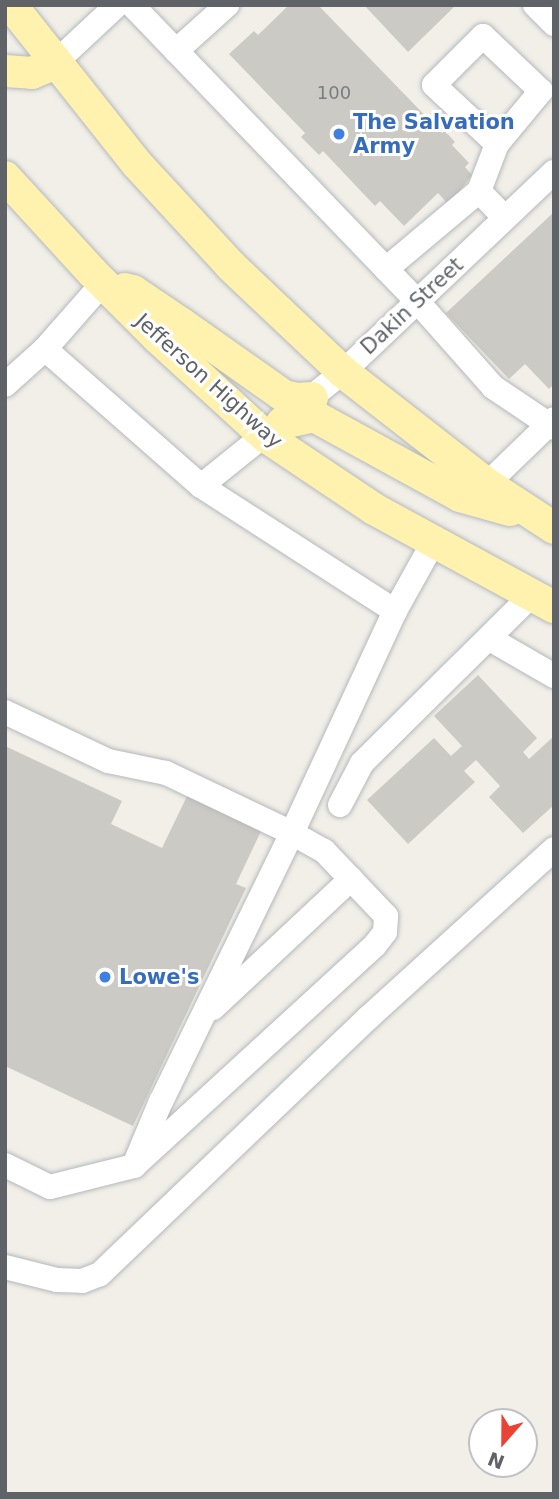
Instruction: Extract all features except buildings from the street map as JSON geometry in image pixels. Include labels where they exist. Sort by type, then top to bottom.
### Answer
[{"type":"main road","points":[[11,5],[55,64],[137,164],[231,266],[343,372],[487,484],[541,521]]},
{"type":"main road","points":[[5,71],[32,73],[55,64]]},
{"type":"main road","name":"Jefferson Highway","points":[[5,177],[158,338],[374,509],[543,601]]},
{"type":"main road","points":[[103,283],[133,291],[284,396],[312,398]]},
{"type":"main road","points":[[274,429],[314,416],[460,496],[541,521]]},
{"type":"street","points":[[55,64],[117,5]]},
{"type":"street","points":[[132,5],[417,301],[492,387],[552,424],[487,484]]},
{"type":"street","points":[[176,51],[227,5]]},
{"type":"street","points":[[535,5],[554,24]]},
{"type":"street","points":[[386,270],[479,191],[497,144]]},
{"type":"street","name":"Dakin Street","points":[[201,486],[343,372],[554,172]]},
{"type":"street","points":[[479,191],[505,218]]},
{"type":"street","points":[[5,385],[45,349],[103,283]]},
{"type":"street","points":[[45,349],[201,486],[395,611]]},
{"type":"street","points":[[134,1166],[395,611],[433,541]]},
{"type":"street","points":[[340,805],[362,763],[490,639],[543,601]]},
{"type":"street","points":[[490,639],[554,676]]},
{"type":"street","points":[[5,712],[108,761],[166,773],[292,833],[324,851],[386,916],[384,932],[134,1166],[50,1187],[5,1165]]},
{"type":"street","points":[[5,1266],[57,1280],[82,1281],[100,1274],[359,1026],[554,849]]},
{"type":"street","points":[[201,1019],[351,879]]},
{"type":"place","name":"The Salvation Army","points":[[339,134]]},
{"type":"place","name":"Lowe's","points":[[105,977]]}]
